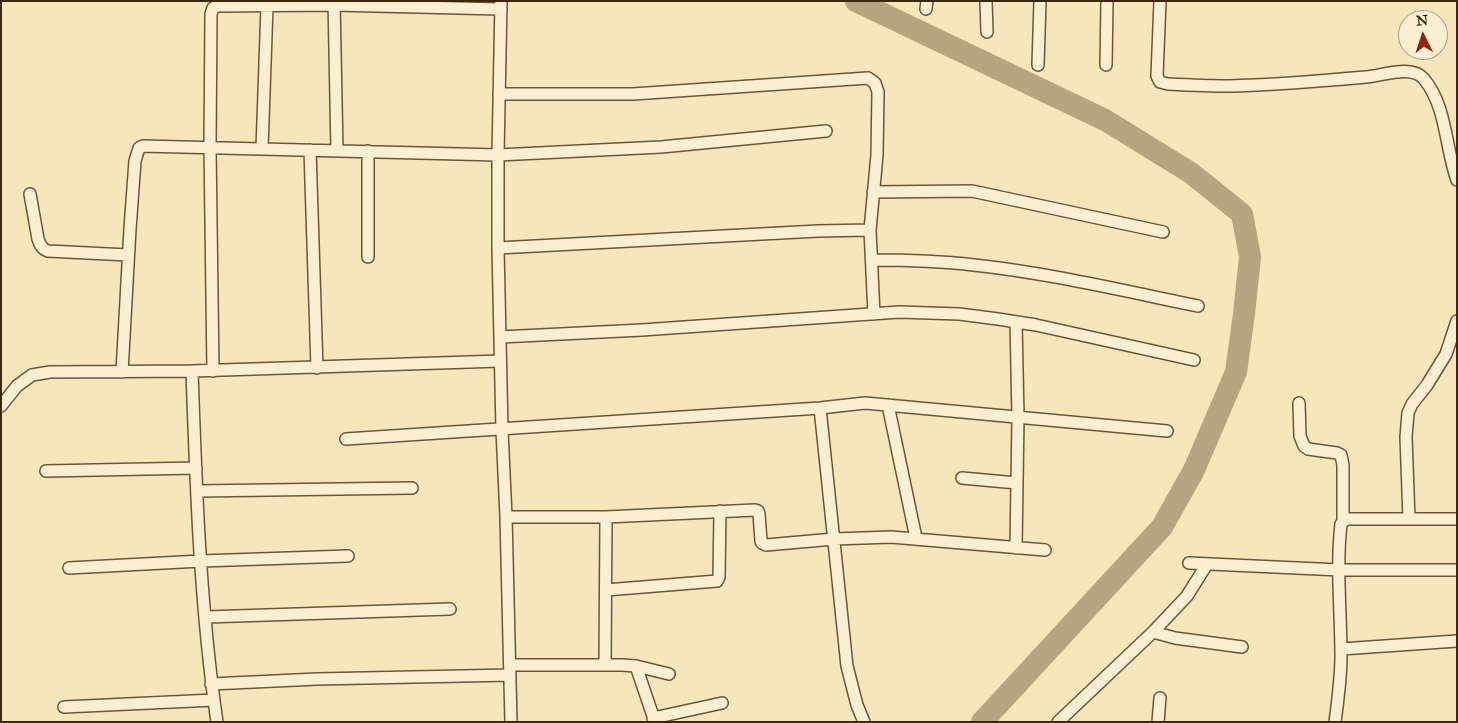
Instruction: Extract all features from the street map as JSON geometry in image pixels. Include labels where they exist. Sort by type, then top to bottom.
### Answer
[{"type":"street","points":[[986,1],[986,32]]},
{"type":"street","points":[[1038,65],[1040,1]]},
{"type":"street","points":[[1106,65],[1107,1]]},
{"type":"street","points":[[1160,1],[1157,76],[1160,82],[1168,84],[1230,86],[1376,76],[1407,71],[1423,77],[1431,89],[1442,114],[1457,180]]},
{"type":"street","points":[[334,3],[337,151]]},
{"type":"street","points":[[213,371],[210,147],[211,14],[213,8],[234,4],[267,6],[334,3],[501,5],[498,248],[510,722]]},
{"type":"street","points":[[262,148],[267,6]]},
{"type":"street","points":[[499,94],[633,94],[868,78],[875,83],[878,92],[877,155],[870,230],[874,314]]},
{"type":"street","points":[[122,372],[135,161],[139,148],[143,146],[498,155],[661,147],[826,131]]},
{"type":"street","points":[[310,150],[317,368]]},
{"type":"street","points":[[368,151],[368,257]]},
{"type":"street","points":[[873,192],[972,191],[1163,232]]},
{"type":"street","points":[[30,194],[38,239],[44,250],[128,255]]},
{"type":"street","points":[[498,248],[818,231],[870,230]]},
{"type":"street","points":[[872,260],[906,260],[975,265],[1056,277],[1198,306]]},
{"type":"street","points":[[500,337],[642,330],[899,312],[959,314],[1016,322],[1194,360]]},
{"type":"street","points":[[1408,518],[1406,437],[1408,414],[1412,404],[1446,354],[1457,320]]},
{"type":"street","points":[[1016,322],[1018,417],[1016,548]]},
{"type":"street","points":[[1,406],[17,386],[32,375],[50,372],[192,372],[500,361]]},
{"type":"street","points":[[192,372],[201,561],[211,684],[217,722]]},
{"type":"street","points":[[346,439],[820,408],[865,403],[1168,430]]},
{"type":"street","points":[[1299,403],[1300,436],[1304,446],[1308,449],[1337,453],[1341,455],[1343,464],[1343,520],[1341,528],[1340,570],[1340,687],[1334,722]]},
{"type":"street","points":[[888,405],[916,538]]},
{"type":"street","points":[[820,408],[847,666],[864,722]]},
{"type":"street","points":[[46,472],[196,468]]},
{"type":"street","points":[[962,478],[1017,483]]},
{"type":"street","points":[[197,491],[412,488]]},
{"type":"street","points":[[506,517],[606,517],[758,511],[761,541],[762,544],[766,545],[834,539],[891,537],[1045,550]]},
{"type":"street","points":[[606,590],[717,581],[719,577],[720,512]]},
{"type":"street","points":[[605,664],[606,517]]},
{"type":"street","points":[[1343,520],[1457,519]]},
{"type":"street","points":[[69,568],[348,556]]},
{"type":"street","points":[[1189,564],[1340,570],[1457,570]]},
{"type":"street","points":[[1058,722],[1153,632],[1187,596],[1207,564]]},
{"type":"street","points":[[206,617],[450,609]]},
{"type":"street","points":[[1153,632],[1176,638],[1242,647]]},
{"type":"street","points":[[1341,649],[1457,640]]},
{"type":"street","points":[[211,684],[605,664],[636,666],[669,674]]},
{"type":"street","points":[[636,666],[654,720],[722,702]]},
{"type":"street","points":[[1158,722],[1160,698]]},
{"type":"street","points":[[64,707],[214,700]]},
{"type":"waterway","points":[[856,1],[1105,120],[1191,173],[1242,214],[1250,257],[1236,372],[1194,470],[1162,527],[982,722]]}]
